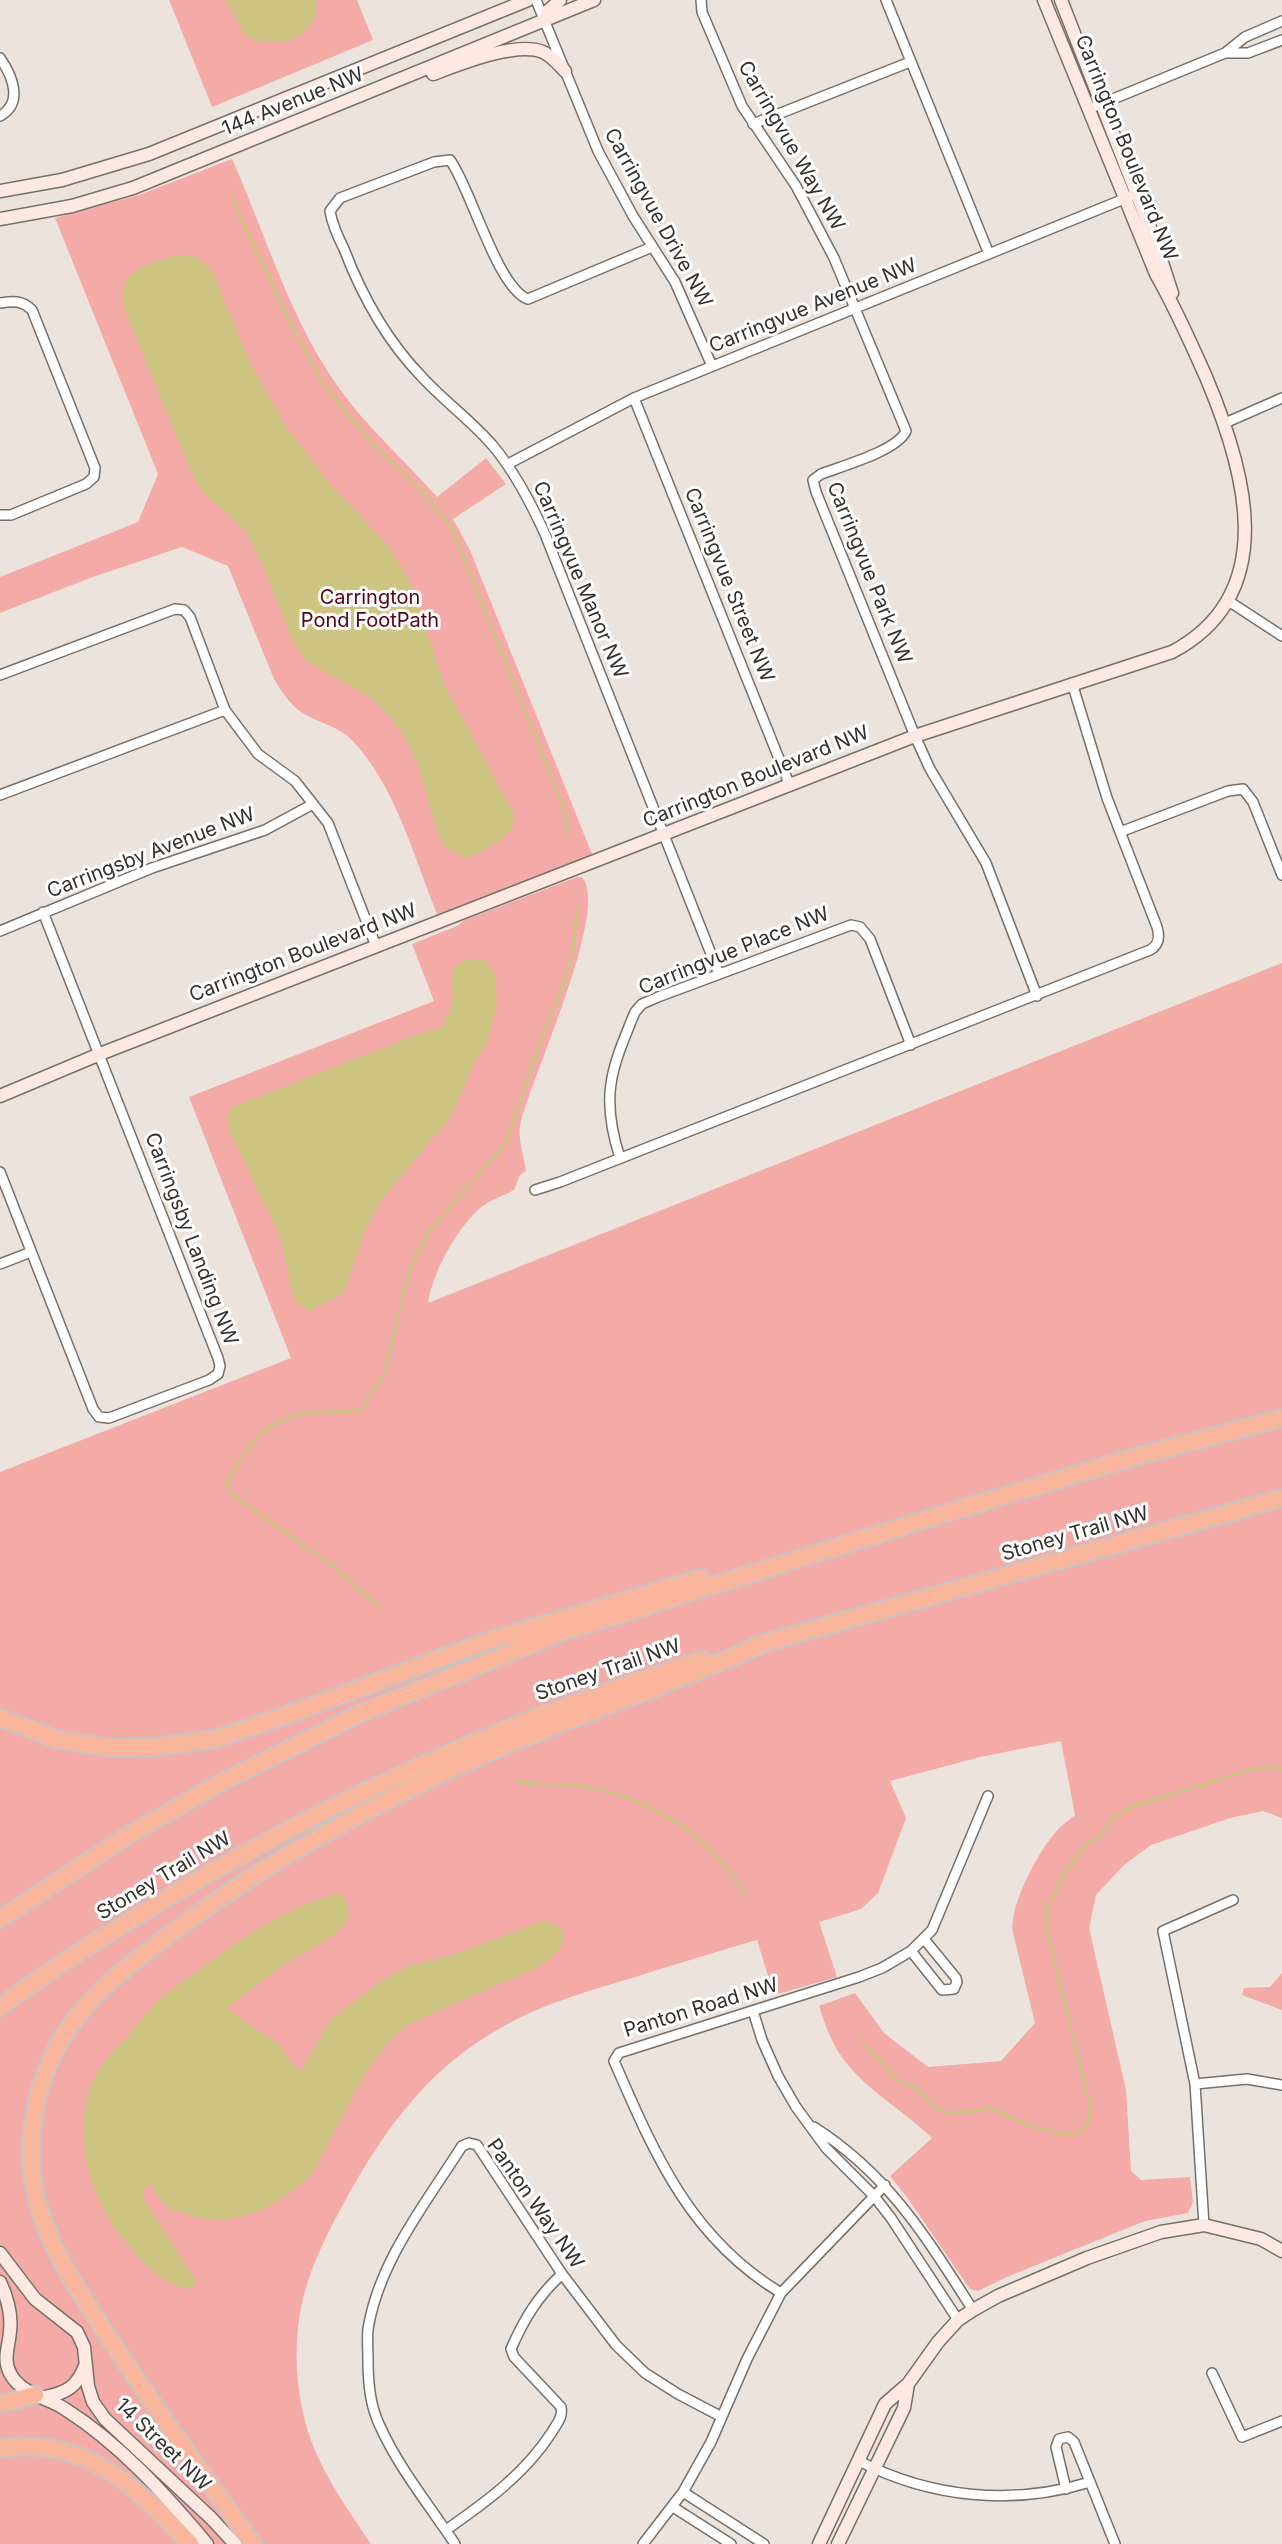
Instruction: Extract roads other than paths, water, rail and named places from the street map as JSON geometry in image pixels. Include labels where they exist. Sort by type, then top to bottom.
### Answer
[{"type":"highway","points":[[0,1919],[127,1836],[218,1784],[361,1713],[560,1633],[1282,1410]]},
{"type":"highway","points":[[1131,1458],[1282,1418]]},
{"type":"highway","name":"Stoney Trail NW","points":[[0,2007],[87,1948],[264,1841],[443,1755],[632,1682],[1282,1498]]},
{"type":"highway","points":[[1122,1542],[1282,1504]]},
{"type":"highway","points":[[0,1720],[56,1739],[111,1748],[155,1748],[215,1739],[491,1640],[840,1537],[911,1525]]},
{"type":"highway","points":[[253,2544],[183,2448],[99,2322],[59,2255],[40,2213],[31,2171],[30,2142],[36,2108],[49,2064],[67,2031],[88,2003],[125,1968],[211,1904],[296,1849],[388,1800],[496,1750],[707,1669],[763,1644]]},
{"type":"highway","points":[[0,2022],[87,1948]]},
{"type":"highway","points":[[0,2404],[40,2396]]},
{"type":"highway","points":[[0,2448],[41,2448],[91,2460],[128,2482],[190,2544]]},
{"type":"street","name":"144 Avenue NW","points":[[0,191],[62,180],[149,154],[528,0]]},
{"type":"street","name":"Carringvue Drive NW","points":[[536,0],[608,171],[685,301],[712,366]]},
{"type":"street","points":[[544,20],[548,11],[560,0]]},
{"type":"street","name":"144 Avenue NW","points":[[0,219],[72,206],[133,188],[594,0]]},
{"type":"street","name":"Carringvue Way NW","points":[[701,0],[701,8],[723,63],[753,124],[796,186],[834,258],[856,308]]},
{"type":"street","points":[[886,0],[989,254]]},
{"type":"street","name":"Carrington Boulevard NW","points":[[0,1096],[100,1054],[790,786],[915,735],[1163,655],[1182,646],[1213,623],[1230,602],[1243,568],[1246,527],[1240,471],[1226,423],[1176,309],[1156,274],[1044,0]]},
{"type":"street","name":"Carrington Boulevard NW","points":[[1061,0],[1167,273],[1176,309]]},
{"type":"street","points":[[1088,109],[1225,53],[1245,37],[1282,21]]},
{"type":"street","points":[[1225,53],[1248,53],[1282,40]]},
{"type":"street","points":[[355,98],[387,92],[447,69],[511,50],[525,49],[543,52],[565,70]]},
{"type":"street","points":[[0,58],[15,88],[12,103],[8,110],[0,116]]},
{"type":"street","points":[[753,124],[910,62]]},
{"type":"street","name":"Carringvue Manor NW","points":[[652,247],[528,299],[517,292],[500,263],[450,160],[434,162],[340,198],[330,211],[361,289],[386,333],[421,376],[477,429],[508,464],[530,500],[719,974]]},
{"type":"street","name":"Carringvue Avenue NW","points":[[508,464],[634,398],[1137,193]]},
{"type":"street","points":[[0,303],[17,301],[25,303],[32,310],[95,468],[94,477],[86,484],[11,515],[0,515]]},
{"type":"street","name":"Carringvue Park NW","points":[[856,308],[906,431],[903,438],[892,445],[821,474],[813,480],[915,735]]},
{"type":"street","name":"Carringvue Street NW","points":[[634,398],[790,786]]},
{"type":"street","points":[[1226,423],[1282,398]]},
{"type":"street","points":[[1230,602],[1282,636]]},
{"type":"street","points":[[0,675],[175,609],[184,610],[190,617],[225,710],[258,754],[295,781],[328,823],[376,946]]},
{"type":"street","points":[[535,1190],[1150,950],[1158,942],[1157,927],[1103,787],[1072,683]]},
{"type":"street","points":[[0,795],[225,710]]},
{"type":"street","points":[[915,735],[930,769],[986,863],[1037,996]]},
{"type":"street","points":[[1120,832],[1239,788],[1247,791],[1253,802],[1282,875]]},
{"type":"street","name":"Carringsby Avenue NW","points":[[0,931],[152,868],[265,830],[313,804]]},
{"type":"street","points":[[44,912],[100,1054]]},
{"type":"street","name":"Carringvue Place NW","points":[[620,1158],[611,1127],[609,1090],[616,1058],[635,1012],[642,1004],[719,974],[842,927],[851,925],[860,927],[872,944],[911,1045]]},
{"type":"street","name":"Carringsby Landing NW","points":[[0,1172],[93,1409],[99,1417],[109,1418],[209,1380],[218,1374],[220,1366],[218,1358],[100,1054]]},
{"type":"street","points":[[0,1264],[31,1251]]},
{"type":"street","name":"Panton Road NW","points":[[781,2293],[753,2276],[726,2253],[680,2195],[645,2132],[614,2061],[619,2053],[859,1977],[882,1968],[911,1951],[924,1939],[938,1917],[988,1796]]},
{"type":"street","points":[[1204,2225],[1195,2084],[1163,1931],[1233,1900]]},
{"type":"street","points":[[911,1951],[942,1990],[954,1989],[956,1978],[924,1939]]},
{"type":"street","points":[[753,2011],[762,2040],[778,2076],[796,2106],[826,2148],[874,2196],[891,2218],[958,2320]]},
{"type":"street","points":[[1195,2084],[1247,2079],[1282,2085]]},
{"type":"street","points":[[812,2126],[855,2157],[885,2185],[905,2209],[973,2310]]},
{"type":"street","name":"Panton Way NW","points":[[455,2544],[398,2460],[378,2422],[368,2379],[368,2331],[380,2287],[398,2248],[462,2146],[469,2143],[477,2145],[562,2274],[616,2345],[645,2373],[678,2394],[720,2416]]},
{"type":"street","points":[[643,2544],[683,2492],[711,2442],[720,2416],[781,2293],[885,2185]]},
{"type":"street","points":[[819,2544],[885,2404],[908,2384],[938,2342],[958,2320],[973,2310],[998,2296],[1087,2259],[1161,2232],[1204,2225],[1261,2239],[1282,2251]]},
{"type":"street","name":"14 Street NW","points":[[0,2253],[35,2299],[77,2332],[84,2347],[93,2402],[105,2419],[211,2518],[235,2544]]},
{"type":"street","points":[[446,2530],[512,2481],[538,2453],[562,2416],[561,2407],[514,2357],[511,2349],[526,2316],[545,2290],[562,2274]]},
{"type":"street","name":"14 Street NW","points":[[0,2282],[10,2311],[7,2366],[16,2382],[104,2436],[171,2503],[207,2544]]},
{"type":"street","points":[[40,2396],[65,2393],[74,2386],[86,2365]]},
{"type":"street","points":[[1212,2373],[1242,2437],[1282,2421]]},
{"type":"street","points":[[838,2544],[904,2408],[908,2384]]},
{"type":"street","points":[[1066,2489],[1056,2447],[1056,2442],[1063,2437],[1068,2437],[1074,2442],[1115,2544]]},
{"type":"street","points":[[859,2461],[876,2469],[955,2494],[1007,2496],[1066,2489],[1090,2482]]},
{"type":"street","points":[[683,2492],[764,2544]]},
{"type":"street","points":[[673,2507],[731,2544]]},
{"type":"waterway","points":[[232,199],[289,320],[323,384],[369,440],[420,489],[451,527],[564,809],[569,834]]},
{"type":"waterway","points":[[378,1606],[328,1562],[233,1496],[227,1481],[249,1447],[263,1431],[275,1423],[302,1415],[360,1411],[384,1374],[410,1268],[429,1231],[506,1143],[538,1047],[560,994],[573,949],[577,908]]},
{"type":"waterway","points":[[862,2041],[896,2079],[920,2091],[933,2106],[948,2113],[975,2111],[989,2107],[1026,2124],[1057,2133],[1071,2133],[1082,2129],[1089,2120],[1090,2106],[1047,1932],[1048,1908],[1062,1877],[1086,1845],[1097,1838],[1116,1816],[1129,1808],[1245,1771],[1269,1766],[1282,1770]]},
{"type":"waterway","points":[[517,1781],[572,1785],[599,1790],[649,1807],[692,1834],[712,1852],[746,1894]]},
{"type":"park label","name":"Carrington Pond FootPath","points":[[370,610]]}]
